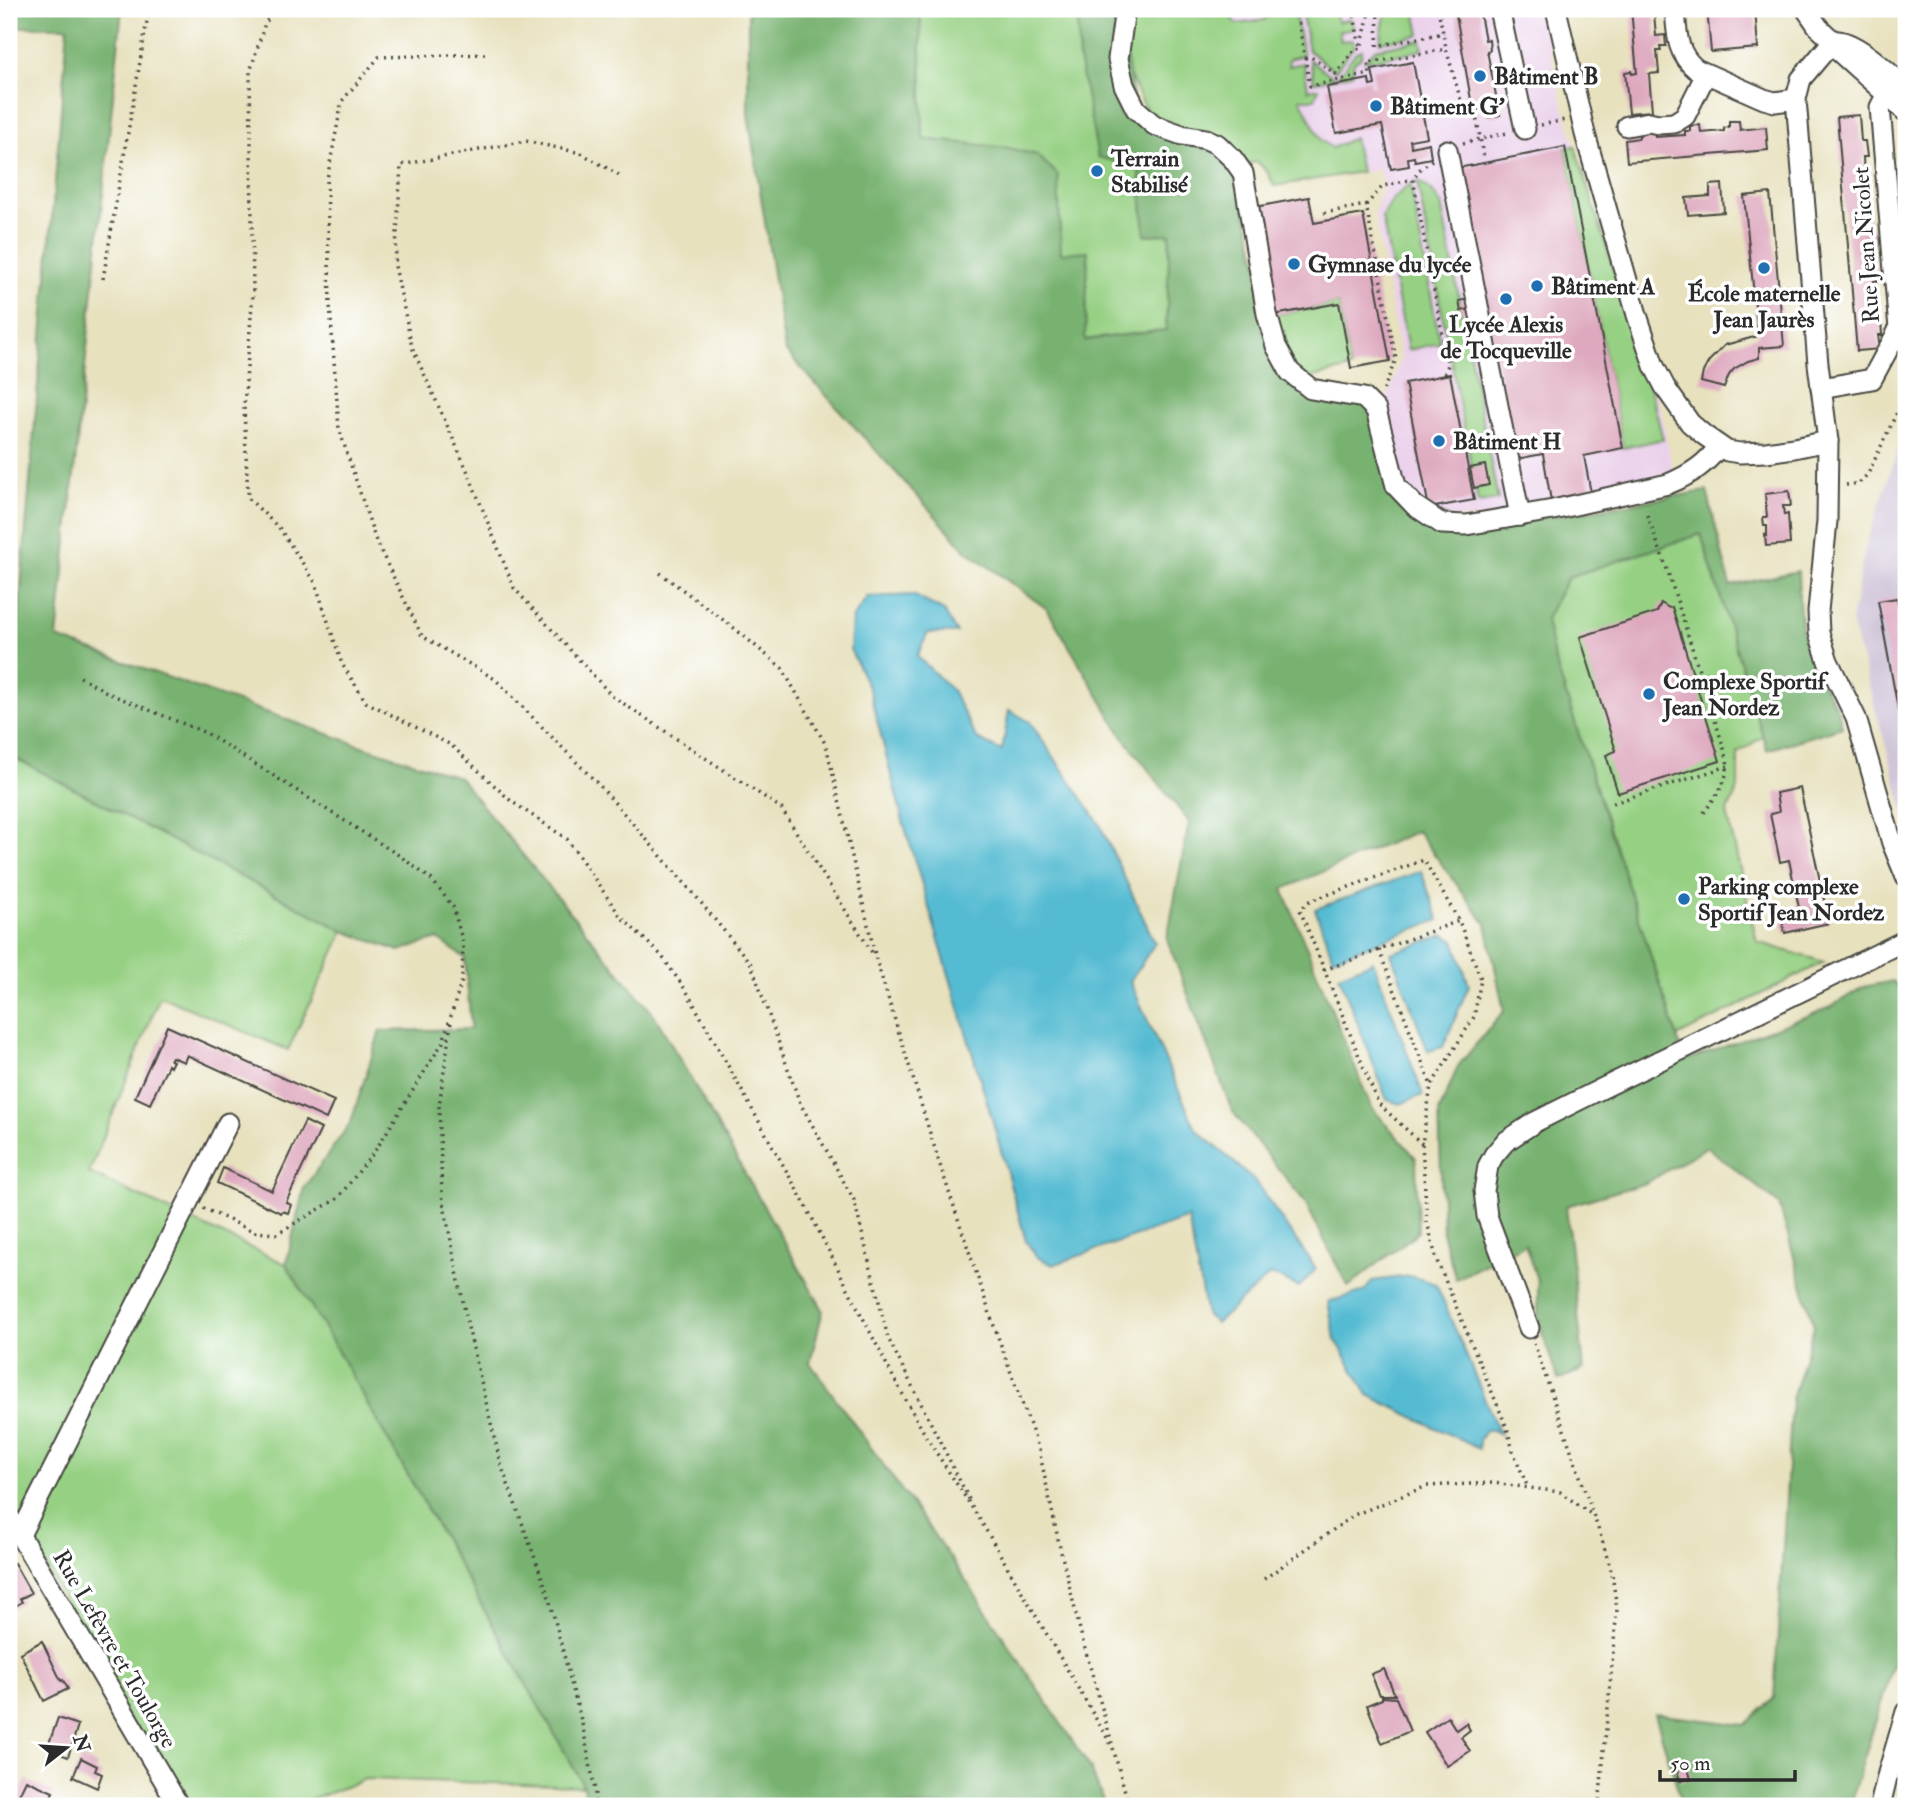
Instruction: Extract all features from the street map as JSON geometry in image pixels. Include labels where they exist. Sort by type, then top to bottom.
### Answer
[{"type":"street","points":[[1499,9],[1525,129]]},
{"type":"street","points":[[1556,9],[1580,117],[1654,366],[1666,389],[1690,423],[1727,451],[1753,453],[1794,449],[1828,441]]},
{"type":"street","points":[[1675,9],[1679,48],[1696,69],[1763,99],[1775,102],[1796,99]]},
{"type":"street","points":[[1805,9],[1833,41],[1836,50],[1906,112]]},
{"type":"street","points":[[1124,10],[1118,59],[1124,85],[1136,109],[1154,125],[1217,144],[1243,173],[1267,314],[1276,346],[1290,372],[1311,389],[1364,398],[1376,410],[1396,486],[1415,506],[1443,524],[1466,525],[1520,516],[1668,484],[1687,477],[1719,446]]},
{"type":"street","points":[[1906,88],[1861,51],[1839,40],[1833,41],[1801,79],[1796,99],[1802,188],[1828,441],[1827,522],[1818,611],[1819,633],[1828,661],[1856,718],[1892,843],[1906,877]]},
{"type":"street","points":[[1627,126],[1650,122],[1674,123],[1685,117],[1706,74]]},
{"type":"street","name":"Rue Jean Nicolet","points":[[1821,388],[1872,379],[1899,329],[1880,107],[1887,94]]},
{"type":"street","points":[[1447,150],[1520,516]]},
{"type":"street","points":[[1529,1328],[1487,1216],[1485,1191],[1488,1166],[1505,1142],[1535,1122],[1906,940]]},
{"type":"street","points":[[20,1535],[228,1123]]},
{"type":"street","name":"Rue Lefèvre et Toulorge","points":[[9,1517],[179,1806]]},
{"type":"street","points":[[1880,1806],[1906,1712]]},
{"type":"path","points":[[103,279],[149,9]]},
{"type":"path","points":[[277,9],[265,23],[250,72],[254,292],[244,407],[248,498],[280,529],[315,582],[342,664],[366,702],[451,745],[511,801],[567,839],[621,917],[661,955],[687,992],[807,1208],[928,1440],[979,1518],[1114,1748]]},
{"type":"path","points":[[541,9],[557,13],[585,9]]},
{"type":"path","points":[[1296,9],[1311,86],[1370,74],[1368,63],[1447,49]]},
{"type":"path","points":[[1353,9],[1360,48]]},
{"type":"path","points":[[1306,58],[1311,57],[1336,74],[1354,50],[1361,48],[1370,9]]},
{"type":"path","points":[[1378,9],[1377,46],[1444,33]]},
{"type":"path","points":[[1438,9],[1461,101],[1477,121],[1484,159]]},
{"type":"path","points":[[1077,12],[1124,10]]},
{"type":"path","points":[[485,54],[379,57],[342,101],[327,179],[330,305],[339,429],[376,541],[422,636],[495,679],[600,786],[751,964],[800,1103],[854,1200],[887,1338],[979,1518]]},
{"type":"path","points":[[1324,213],[1366,205],[1383,186],[1413,179],[1419,170],[1439,154],[1480,138],[1499,135]]},
{"type":"path","points":[[619,175],[581,153],[526,141],[401,164],[395,266],[412,347],[467,470],[513,588],[612,696],[781,808],[876,959]]},
{"type":"path","points":[[1413,179],[1448,365],[1444,375]]},
{"type":"path","points":[[1366,205],[1396,359],[1376,410]]},
{"type":"path","points":[[1838,485],[1856,485],[1864,479],[1906,393]]},
{"type":"path","points":[[1647,515],[1667,565],[1728,766],[1721,789],[1703,814]]},
{"type":"path","points":[[660,573],[782,668],[826,745],[876,959],[960,1225],[1040,1450],[1083,1642],[1129,1806]]},
{"type":"path","points":[[80,677],[110,694],[206,733],[400,856],[432,880],[453,907],[463,943],[462,981],[443,1042],[375,1151],[337,1199],[276,1234],[255,1231],[188,1202]]},
{"type":"path","points":[[1613,803],[1728,766]]},
{"type":"path","points":[[1422,1144],[1378,1103],[1300,910],[1310,901],[1424,860],[1459,921],[1481,979],[1474,1017],[1432,1086],[1422,1144],[1427,1222],[1437,1261],[1507,1428],[1528,1488]]},
{"type":"path","points":[[1324,970],[1459,921]]},
{"type":"path","points":[[1379,950],[1432,1086]]},
{"type":"path","points":[[453,1010],[439,1106],[442,1195],[468,1327],[501,1465],[548,1594],[583,1728],[595,1790],[595,1806]]},
{"type":"path","points":[[1529,1328],[1612,1574],[1616,1609],[1599,1806]]},
{"type":"path","points":[[1264,1579],[1354,1515],[1427,1486],[1493,1483],[1560,1492],[1593,1516]]},
{"type":"shaded area","name":"Lycée Alexis de Tocqueville","points":[[1129,9],[1540,9],[1563,106],[1646,373],[1661,411],[1673,473],[1474,519],[1439,517],[1402,483],[1382,413],[1401,359],[1375,213],[1383,186],[1379,170],[1274,186],[1268,173],[1258,162],[1243,164]]},
{"type":"shaded area","points":[[1906,426],[1906,817],[1851,622],[1865,548]]},
{"type":"green space","points":[[9,9],[122,9],[57,638],[356,744],[459,777],[655,1016],[823,1310],[810,1363],[952,1560],[1091,1769],[1105,1806],[587,1806],[584,1786],[286,1264],[304,1188],[351,1122],[380,1031],[471,1029],[465,958],[438,939],[399,951],[344,931],[9,755],[9,670],[14,671],[68,27],[9,27]]},
{"type":"green space","points":[[748,9],[920,9],[923,139],[1008,148],[1037,155],[1058,175],[1061,253],[1088,251],[1085,340],[1166,330],[1170,234],[1145,235],[1139,168],[1098,157],[1079,59],[1077,9],[1119,9],[1136,117],[1211,145],[1236,170],[1284,376],[1368,405],[1394,490],[1472,530],[1707,491],[1730,586],[1798,571],[1800,617],[1807,652],[1837,710],[1842,727],[1767,750],[1701,534],[1568,577],[1546,619],[1554,658],[1685,1061],[1829,1008],[1863,987],[1893,981],[1903,992],[1906,1027],[1906,1624],[1855,1787],[1852,1806],[1683,1806],[1655,1714],[1745,1725],[1774,1698],[1792,1399],[1814,1326],[1779,1204],[1707,1147],[1646,1183],[1566,1206],[1584,1369],[1558,1380],[1538,1321],[1538,1283],[1525,1244],[1456,1279],[1443,1236],[1439,1112],[1458,1066],[1504,1011],[1486,924],[1417,831],[1283,889],[1371,1107],[1416,1158],[1418,1232],[1348,1287],[1305,1202],[1232,1111],[1167,939],[1189,822],[1123,737],[1047,609],[967,551],[785,350],[748,114]]},
{"type":"green space","name":"Terrain Stabilisé","points":[[920,9],[1077,9],[1079,59],[1139,168],[1145,235],[1170,233],[1166,330],[1084,340],[1088,252],[1061,254],[1037,155],[1008,148],[923,139]]},
{"type":"green space","points":[[1129,9],[1225,9],[1237,24],[1264,20],[1275,9],[1294,9],[1303,55],[1289,59],[1289,66],[1304,63],[1308,90],[1319,88],[1315,99],[1300,99],[1321,140],[1332,148],[1354,138],[1361,172],[1274,186],[1268,173],[1258,162],[1243,164],[1148,114],[1124,64]]},
{"type":"green space","points":[[1301,9],[1339,9],[1335,10],[1338,22],[1351,19],[1353,28],[1339,31],[1341,41],[1353,40],[1354,46],[1335,71],[1309,51]]},
{"type":"green space","points":[[1386,9],[1415,9],[1420,35],[1380,42]]},
{"type":"green space","points":[[1421,40],[1423,50],[1365,61],[1375,49]]},
{"type":"green space","points":[[1362,50],[1361,57],[1354,62],[1352,74],[1337,77],[1356,52]]},
{"type":"green space","points":[[1310,60],[1335,78],[1314,82]]},
{"type":"green space","points":[[1575,146],[1646,373],[1663,439],[1623,448],[1565,147]]},
{"type":"green space","points":[[1417,181],[1431,190],[1441,204],[1498,500],[1478,503]]},
{"type":"green space","points":[[1410,184],[1440,343],[1408,350],[1382,217],[1393,199]]},
{"type":"green space","points":[[1339,303],[1351,368],[1302,380],[1290,372],[1274,315]]},
{"type":"green space","points":[[1701,534],[1763,736],[1738,753],[1738,788],[1727,813],[1757,942],[1824,962],[1677,1037],[1554,658],[1545,619],[1568,577]]},
{"type":"green space","points":[[9,754],[344,931],[288,1050],[160,996],[89,1173],[286,1264],[584,1786],[365,1779],[296,1806],[175,1806],[9,1500]]},
{"type":"water","points":[[913,595],[944,611],[957,633],[928,633],[917,656],[952,690],[977,739],[1002,751],[1009,710],[1030,722],[1099,823],[1155,943],[1130,981],[1196,1129],[1254,1180],[1316,1269],[1299,1287],[1271,1274],[1216,1323],[1206,1315],[1188,1218],[1053,1265],[1037,1257],[1026,1241],[903,821],[869,689],[850,649],[852,619],[867,597]]},
{"type":"water","points":[[1421,871],[1439,920],[1333,958],[1315,909]]},
{"type":"water","points":[[1444,935],[1454,940],[1469,985],[1443,1047],[1428,1051],[1391,953]]},
{"type":"water","points":[[1373,961],[1423,1095],[1400,1104],[1387,1100],[1339,975]]},
{"type":"water","points":[[1410,1276],[1436,1284],[1500,1435],[1485,1431],[1479,1440],[1479,1449],[1368,1395],[1335,1338],[1328,1302],[1365,1291],[1372,1281]]},
{"type":"building","name":"Bâtiment B","points":[[1455,9],[1479,9],[1485,40],[1489,39],[1490,50],[1487,51],[1500,115],[1489,117],[1488,111],[1493,109],[1493,106],[1473,111]]},
{"type":"building","points":[[1631,9],[1657,9],[1657,13],[1654,13],[1656,36],[1665,35],[1666,46],[1660,46],[1661,51],[1657,51],[1659,73],[1649,74],[1652,111],[1629,113],[1625,72],[1637,73]]},
{"type":"building","points":[[1707,9],[1755,9],[1758,48],[1711,52]]},
{"type":"building","name":"Bâtiment G'","points":[[1413,62],[1427,137],[1410,140],[1411,147],[1429,143],[1431,158],[1415,161],[1414,157],[1408,158],[1409,166],[1391,169],[1382,125],[1336,133],[1327,87],[1369,79],[1370,86],[1375,85],[1372,70]]},
{"type":"building","points":[[1859,115],[1861,141],[1865,141],[1867,157],[1863,157],[1864,179],[1868,179],[1870,195],[1866,195],[1869,227],[1873,226],[1874,242],[1870,243],[1872,265],[1876,264],[1877,281],[1874,281],[1877,319],[1881,319],[1882,335],[1878,335],[1880,349],[1857,351],[1837,117]]},
{"type":"building","points":[[1729,121],[1739,121],[1740,130],[1766,127],[1768,150],[1627,162],[1625,140],[1639,138],[1639,135],[1644,134],[1643,129],[1654,128],[1655,137],[1685,135],[1685,131],[1690,131],[1690,126],[1700,125],[1701,133],[1724,131],[1724,128],[1729,127]]},
{"type":"building","name":"Bâtiment A","points":[[1565,147],[1623,448],[1584,456],[1591,493],[1551,501],[1543,454],[1516,459],[1463,178],[1461,179],[1458,168]]},
{"type":"building","points":[[1722,184],[1724,212],[1688,215],[1686,198],[1710,196],[1710,185]]},
{"type":"building","name":"École maternelle Jean Jaurès","points":[[1770,193],[1784,346],[1759,348],[1759,358],[1734,369],[1724,388],[1701,382],[1709,361],[1725,345],[1758,336],[1744,196]]},
{"type":"building","points":[[1309,197],[1314,223],[1363,214],[1390,361],[1351,368],[1339,303],[1274,315],[1255,207]]},
{"type":"building","points":[[1469,299],[1471,309],[1461,311],[1459,301]]},
{"type":"building","name":"Bâtiment H","points":[[1450,374],[1474,500],[1429,508],[1405,383]]},
{"type":"building","points":[[1485,465],[1489,485],[1474,488],[1470,468]]},
{"type":"building","points":[[1789,491],[1791,506],[1783,506],[1784,515],[1788,514],[1790,544],[1766,546],[1767,526],[1764,526],[1763,517],[1767,517],[1765,494]]},
{"type":"building","points":[[1897,598],[1906,648],[1906,747],[1878,601]]},
{"type":"building","name":"Complexe Sportif Jean Nordez","points":[[1661,603],[1672,607],[1720,761],[1618,793],[1606,755],[1616,751],[1580,637],[1657,612]]},
{"type":"building","points":[[1800,788],[1829,923],[1785,933],[1780,912],[1799,908],[1789,860],[1780,862],[1770,814],[1779,812],[1776,793]]},
{"type":"building","points":[[167,1026],[334,1101],[326,1119],[187,1055],[184,1062],[172,1057],[170,1060],[173,1061],[170,1067],[168,1065],[150,1104],[135,1097]]},
{"type":"building","points":[[305,1121],[321,1129],[286,1202],[291,1205],[288,1213],[281,1213],[217,1183],[223,1168],[272,1191]]},
{"type":"building","points":[[14,1563],[31,1593],[9,1610],[9,1566]]},
{"type":"building","points":[[42,1641],[61,1681],[63,1680],[68,1689],[44,1701],[20,1653]]},
{"type":"building","points":[[1384,1669],[1395,1695],[1380,1695],[1371,1674]]},
{"type":"building","points":[[1382,1697],[1396,1698],[1410,1731],[1382,1743],[1367,1705]]},
{"type":"building","points":[[1448,1717],[1456,1730],[1466,1723],[1470,1730],[1461,1737],[1470,1751],[1447,1766],[1425,1732]]},
{"type":"building","points":[[58,1718],[78,1725],[68,1757],[47,1749]]},
{"type":"building","points":[[81,1758],[97,1766],[95,1771],[102,1774],[97,1788],[73,1777]]},
{"type":"building","points":[[1687,1765],[1691,1779],[1680,1781],[1676,1767]]},
{"type":"building","points":[[26,1780],[53,1792],[47,1806],[28,1806],[16,1801]]},
{"type":"place","name":"Bâtiment B","points":[[1480,76]]},
{"type":"place","name":"Bâtiment G'","points":[[1376,106]]},
{"type":"place","name":"Terrain Stabilisé","points":[[1097,171]]},
{"type":"place","name":"Gymnase du lycée","points":[[1294,264]]},
{"type":"place","name":"École maternelle Jean Jaurès","points":[[1764,268]]},
{"type":"place","name":"Bâtiment A","points":[[1537,286]]},
{"type":"place","name":"Lycée Alexis de Tocqueville","points":[[1506,299]]},
{"type":"place","name":"Bâtiment H","points":[[1439,441]]},
{"type":"place","name":"Complexe Sportif Jean Nordez","points":[[1649,694]]},
{"type":"place","name":"Parking complexe Sportif Jean Nordez","points":[[1684,899]]}]
